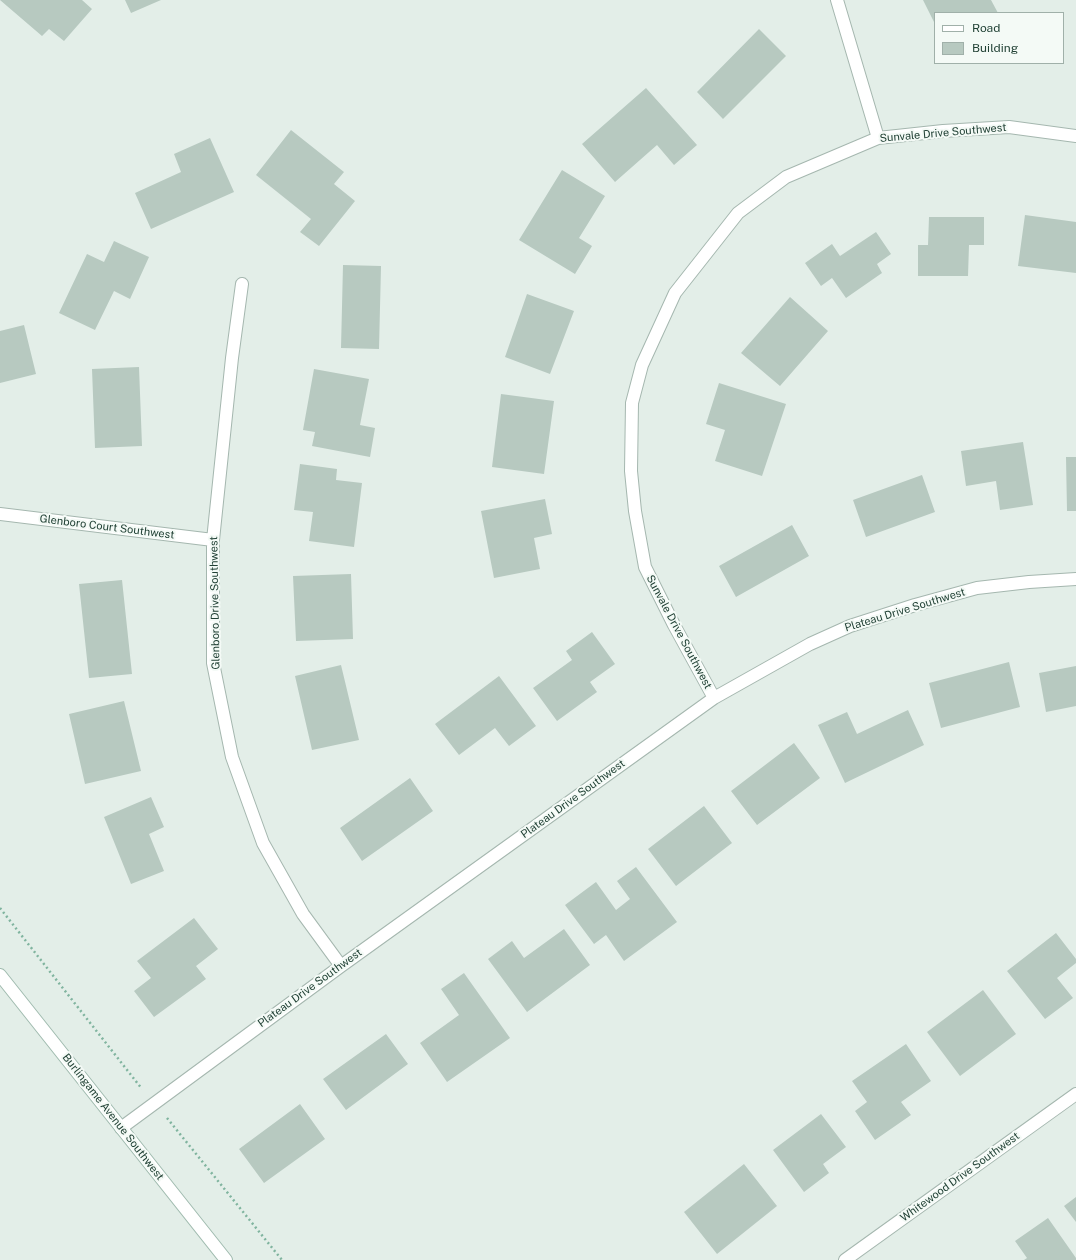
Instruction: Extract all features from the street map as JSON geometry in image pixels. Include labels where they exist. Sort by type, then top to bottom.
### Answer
[{"type":"street","points":[[837,0],[878,138]]},
{"type":"street","name":"Sunvale Drive Southwest","points":[[714,698],[674,626],[645,567],[635,511],[631,471],[632,403],[642,365],[675,293],[738,213],[786,177],[878,138],[943,131],[1009,127],[1076,136]]},
{"type":"street","name":"Glenboro Drive Southwest","points":[[242,284],[231,366],[213,540],[213,663],[232,757],[262,843],[303,914],[341,966]]},
{"type":"street","name":"Glenboro Court Southwest","points":[[0,514],[213,540]]},
{"type":"street","name":"Plateau Drive Southwest","points":[[121,1128],[341,966],[714,698],[810,644],[850,626],[915,605],[978,588],[1029,582],[1076,579]]},
{"type":"street","name":"Burlingame Avenue Southwest","points":[[0,975],[226,1260]]},
{"type":"street","name":"Whitewood Drive Southwest","points":[[845,1260],[1076,1094]]},
{"type":"path","points":[[0,908],[137,1083],[282,1260]]},
{"type":"building","points":[[0,0],[82,0],[92,9],[64,41],[49,29],[42,36]]},
{"type":"building","points":[[125,0],[161,0],[131,13]]},
{"type":"building","points":[[923,0],[991,0],[997,12],[934,12],[934,22]]},
{"type":"building","points":[[759,29],[786,56],[723,119],[697,92]]},
{"type":"building","points":[[646,88],[697,145],[674,165],[657,145],[615,182],[582,144]]},
{"type":"building","points":[[291,130],[344,172],[334,184],[355,201],[319,246],[300,232],[311,219],[256,175]]},
{"type":"building","points":[[210,138],[234,192],[151,229],[135,193],[181,172],[174,154]]},
{"type":"building","points":[[562,170],[605,196],[579,238],[592,246],[575,274],[519,240]]},
{"type":"building","points":[[1025,215],[1076,222],[1076,273],[1018,266]]},
{"type":"building","points":[[929,217],[984,217],[984,245],[969,245],[968,276],[918,276],[918,245],[928,245]]},
{"type":"building","points":[[876,232],[891,254],[877,264],[882,273],[846,298],[832,278],[821,286],[805,263],[832,244],[840,256]]},
{"type":"building","points":[[114,241],[149,257],[130,299],[114,291],[95,330],[59,313],[87,254],[104,262]]},
{"type":"building","points":[[343,265],[381,266],[379,349],[341,348]]},
{"type":"building","points":[[527,294],[574,311],[550,374],[505,357]]},
{"type":"building","points":[[790,297],[828,331],[780,386],[741,353]]},
{"type":"building","points":[[24,325],[36,374],[0,383],[0,331]]},
{"type":"building","points":[[139,367],[142,446],[95,448],[92,369]]},
{"type":"building","points":[[314,369],[369,379],[360,425],[375,428],[370,457],[312,446],[315,432],[303,430]]},
{"type":"building","points":[[719,383],[786,404],[762,476],[715,461],[725,430],[706,424]]},
{"type":"building","points":[[501,394],[554,401],[544,474],[492,467]]},
{"type":"building","points":[[1023,442],[1033,505],[1000,510],[996,481],[966,486],[961,451]]},
{"type":"building","points":[[1066,457],[1076,457],[1076,511],[1067,511]]},
{"type":"building","points":[[300,464],[337,469],[336,480],[362,483],[354,547],[309,541],[313,512],[294,510]]},
{"type":"building","points":[[922,475],[935,512],[866,537],[853,500]]},
{"type":"building","points":[[545,499],[552,534],[534,538],[540,569],[494,578],[481,511]]},
{"type":"building","points":[[792,525],[809,556],[736,597],[719,566]]},
{"type":"building","points":[[351,574],[353,639],[296,641],[293,576]]},
{"type":"building","points":[[122,580],[132,674],[89,678],[79,584]]},
{"type":"building","points":[[592,632],[615,664],[590,682],[597,692],[557,721],[533,688],[572,660],[566,651]]},
{"type":"building","points":[[1009,662],[1020,707],[941,728],[929,683]]},
{"type":"building","points":[[341,665],[359,740],[312,750],[295,676]]},
{"type":"building","points":[[1076,666],[1076,706],[1046,712],[1039,673]]},
{"type":"building","points":[[499,676],[536,726],[509,746],[495,728],[459,755],[435,724]]},
{"type":"building","points":[[124,701],[141,771],[85,784],[69,714]]},
{"type":"building","points":[[908,710],[924,745],[845,783],[818,725],[847,712],[857,734]]},
{"type":"building","points":[[794,743],[820,778],[757,825],[731,791]]},
{"type":"building","points":[[410,778],[433,811],[362,861],[340,828]]},
{"type":"building","points":[[151,797],[164,827],[149,834],[164,871],[131,884],[104,817]]},
{"type":"building","points":[[704,806],[732,843],[676,886],[648,849]]},
{"type":"building","points":[[636,867],[677,922],[624,961],[606,935],[594,944],[565,905],[596,882],[616,910],[630,899],[617,881]]},
{"type":"building","points":[[194,918],[218,949],[196,966],[206,979],[154,1017],[134,991],[151,978],[137,961]]},
{"type":"building","points":[[564,929],[590,965],[527,1012],[488,959],[512,941],[524,958]]},
{"type":"building","points":[[1056,933],[1076,959],[1076,963],[1057,978],[1073,998],[1045,1019],[1007,971]]},
{"type":"building","points":[[464,973],[510,1038],[447,1082],[420,1043],[459,1015],[441,989]]},
{"type":"building","points":[[983,990],[1016,1034],[960,1076],[927,1032]]},
{"type":"building","points":[[386,1034],[408,1064],[346,1110],[323,1079]]},
{"type":"building","points":[[906,1044],[931,1081],[901,1102],[911,1115],[875,1140],[855,1111],[867,1102],[852,1081]]},
{"type":"building","points":[[300,1104],[325,1139],[264,1183],[239,1149]]},
{"type":"building","points":[[821,1114],[846,1147],[823,1164],[829,1173],[804,1192],[773,1150]]},
{"type":"building","points":[[744,1164],[777,1206],[717,1254],[684,1212]]},
{"type":"building","points":[[1076,1197],[1076,1222],[1064,1206]]},
{"type":"building","points":[[1048,1218],[1076,1260],[1024,1260],[1027,1258],[1015,1241]]}]
